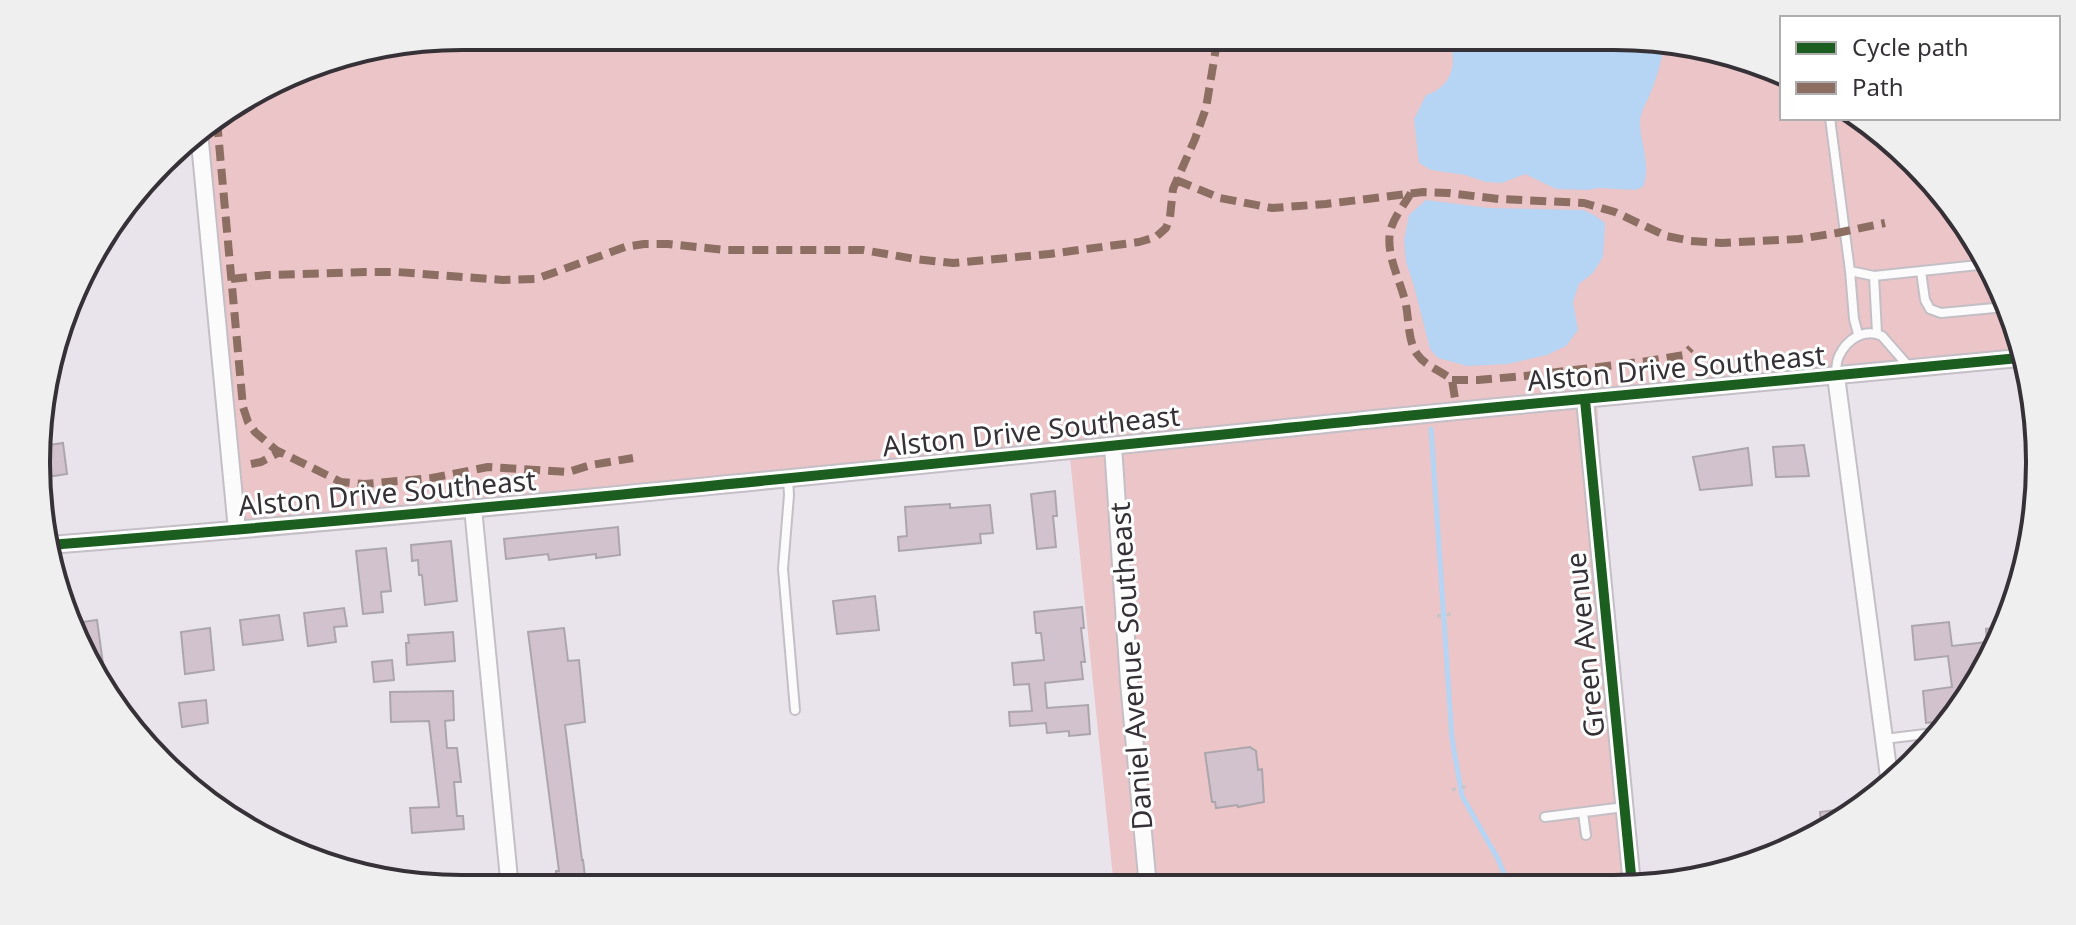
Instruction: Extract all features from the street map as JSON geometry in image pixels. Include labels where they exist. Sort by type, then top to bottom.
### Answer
[{"type":"street","points":[[200,144],[237,530]]},
{"type":"street","name":"Alston Drive Southeast","points":[[58,544],[788,479],[2013,359]]},
{"type":"street","points":[[1836,376],[1888,770]]},
{"type":"street","name":"Green Avenue","points":[[1585,400],[1631,874]]},
{"type":"street","name":"Daniel Avenue Southeast","points":[[1113,446],[1129,682],[1147,875]]},
{"type":"street","points":[[473,508],[509,875]]},
{"type":"lane","points":[[1830,120],[1858,334]]},
{"type":"lane","points":[[1850,271],[1874,276],[1976,265]]},
{"type":"lane","points":[[1921,271],[1925,300],[1930,309],[1941,313],[1996,308]]},
{"type":"lane","points":[[1874,276],[1877,333]]},
{"type":"lane","points":[[1836,376],[1837,359],[1858,334],[1877,333],[1882,336],[1911,369]]},
{"type":"lane","points":[[788,479],[783,569],[795,710]]},
{"type":"lane","points":[[1884,739],[1924,734]]},
{"type":"lane","points":[[1545,817],[1624,807]]},
{"type":"lane","points":[[1583,813],[1586,835]]},
{"type":"path","points":[[1437,616],[1451,614]]},
{"type":"path","points":[[1452,790],[1467,786]]},
{"type":"shaded area","points":[[1614,50],[1694,58],[1746,72],[1780,85],[1780,120],[1843,120],[1885,152],[1941,211],[1971,256],[1995,305],[2012,355],[1597,399],[1622,875],[1113,875],[1069,448],[471,500],[233,525],[198,146],[256,105],[305,81],[382,58],[436,51]]},
{"type":"water","points":[[1452,50],[1614,50],[1662,54],[1640,120],[1646,163],[1643,187],[1635,190],[1556,189],[1525,174],[1502,183],[1486,182],[1431,170],[1419,163],[1414,119],[1426,95],[1448,79]]},
{"type":"water","points":[[1426,200],[1489,208],[1583,210],[1605,223],[1603,257],[1593,273],[1579,284],[1573,302],[1578,330],[1566,346],[1547,355],[1508,364],[1467,366],[1438,358],[1430,349],[1406,262],[1404,240],[1409,215]]},
{"type":"building","points":[[63,443],[67,474],[51,477],[51,445]]},
{"type":"building","points":[[1804,445],[1809,476],[1776,477],[1773,447]]},
{"type":"building","points":[[1748,448],[1752,485],[1700,490],[1693,457]]},
{"type":"building","points":[[1055,491],[1057,516],[1053,516],[1056,547],[1037,549],[1031,494]]},
{"type":"building","points":[[950,504],[950,508],[990,505],[993,533],[980,534],[981,543],[899,551],[898,537],[907,536],[905,507]]},
{"type":"building","points":[[618,527],[620,555],[596,558],[596,554],[549,560],[548,554],[506,559],[504,539]]},
{"type":"building","points":[[451,541],[457,601],[425,605],[422,575],[419,575],[418,560],[412,561],[411,545]]},
{"type":"building","points":[[386,548],[391,591],[381,592],[383,612],[363,614],[356,551]]},
{"type":"building","points":[[875,596],[879,630],[837,634],[833,601]]},
{"type":"building","points":[[1082,607],[1083,679],[1045,683],[1047,708],[1088,705],[1090,734],[1069,736],[1069,731],[1047,733],[1046,723],[1010,726],[1009,712],[1032,711],[1029,684],[1014,685],[1012,663],[1044,660],[1041,633],[1036,633],[1034,612]]},
{"type":"building","points":[[344,608],[347,626],[334,627],[336,642],[308,646],[304,613]]},
{"type":"building","points":[[279,615],[283,640],[243,645],[240,620]]},
{"type":"building","points":[[97,620],[103,665],[93,645],[82,622]]},
{"type":"building","points":[[1949,622],[1952,646],[1984,642],[1971,669],[1934,722],[1926,723],[1923,691],[1952,687],[1948,656],[1915,660],[1912,626]]},
{"type":"building","points":[[210,628],[214,670],[185,674],[181,632]]},
{"type":"building","points":[[564,628],[568,661],[579,660],[585,722],[565,725],[585,875],[556,875],[556,871],[559,871],[528,632]]},
{"type":"building","points":[[453,632],[455,661],[407,665],[408,635]]},
{"type":"building","points":[[392,660],[394,680],[374,682],[372,662]]},
{"type":"building","points":[[453,691],[454,720],[445,721],[447,748],[457,748],[461,782],[454,782],[457,816],[463,816],[464,829],[412,833],[410,808],[439,807],[429,721],[391,722],[390,692]]},
{"type":"building","points":[[206,700],[208,723],[182,727],[179,703]]},
{"type":"building","points":[[1250,747],[1256,751],[1258,770],[1262,769],[1264,802],[1216,808],[1215,802],[1212,802],[1205,753]]},
{"type":"building","points":[[1836,810],[1821,819],[1820,812]]},
{"type":"waterway","points":[[1431,429],[1452,739],[1462,796],[1505,875]]},
{"type":"marked path","points":[[231,279],[365,272],[536,279],[625,247],[644,244],[725,250],[863,250],[953,263],[1139,242],[1156,237],[1166,228],[1173,189],[1206,108],[1216,50]]},
{"type":"marked path","points":[[218,130],[243,407],[255,432],[276,450],[341,482],[365,484],[432,478],[488,467],[568,472],[633,458]]},
{"type":"marked path","points":[[1176,180],[1220,198],[1272,208],[1423,192],[1584,203],[1615,212],[1666,236],[1721,243],[1799,239],[1885,223]]},
{"type":"marked path","points":[[1411,193],[1391,227],[1389,241],[1392,260],[1406,305],[1414,349],[1424,362],[1452,380],[1457,411]]},
{"type":"marked path","points":[[1452,380],[1525,376],[1648,361],[1684,355],[1691,348]]},
{"type":"marked path","points":[[251,464],[280,452]]},
{"type":"cycle path","points":[[58,544],[550,501],[2013,359]]},
{"type":"cycle path","points":[[1585,400],[1631,874]]}]
